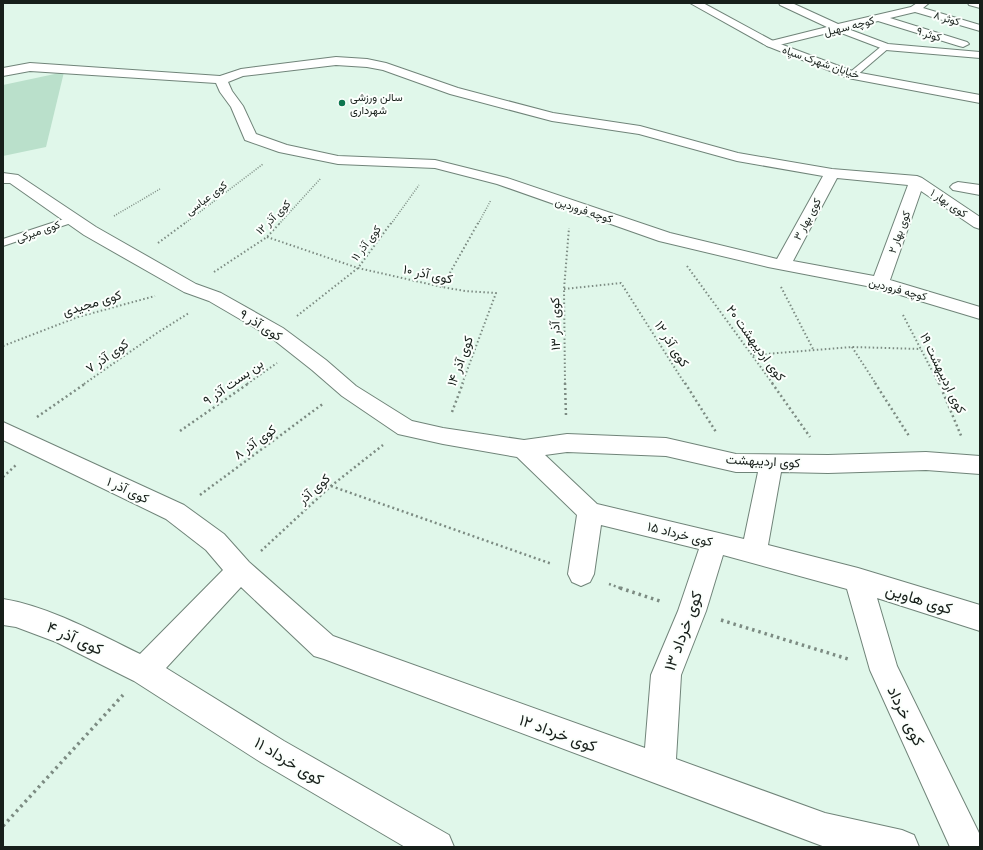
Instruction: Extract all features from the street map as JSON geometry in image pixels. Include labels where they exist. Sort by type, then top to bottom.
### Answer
[{"type":"street","name":"خیابان شهرک سپاه","points":[[695,3],[771,44],[852,75],[980,99]]},
{"type":"street","points":[[784,3],[839,29],[886,47],[980,55]]},
{"type":"street","points":[[974,3],[980,5]]},
{"type":"street","name":"کوچه سهیل","points":[[771,44],[839,29],[922,4]]},
{"type":"street","name":"کوثر ۸","points":[[922,4],[980,28]]},
{"type":"street","name":"کوثر ۹","points":[[878,18],[980,49]]},
{"type":"street","points":[[3,72],[30,67],[221,80],[242,73],[282,67],[336,61],[367,63],[386,67],[454,91],[552,117],[640,130],[737,157],[832,173],[917,181]]},
{"type":"street","name":"کوچه فروردین","points":[[221,80],[226,92],[236,106],[250,137],[284,149],[338,160],[435,164],[502,180],[571,205],[665,236],[776,263],[880,283],[980,313]]},
{"type":"street","name":"کوی بهار ۳","points":[[776,263],[832,173]]},
{"type":"street","name":"کوی آذر ۹","points":[[3,178],[13,178],[90,231],[136,258],[190,288],[215,297],[276,332],[349,390],[406,428],[443,436],[524,449]]},
{"type":"street","name":"کوی بهار ۱","points":[[917,181],[980,224]]},
{"type":"street","name":"کوی بهار ۲","points":[[880,283],[917,181]]},
{"type":"street","points":[[958,187],[980,190]]},
{"type":"street","name":"کوی آذر ۱","points":[[7,432],[175,512],[215,542],[240,570]]},
{"type":"street","name":"کوی اردیبهشت","points":[[524,449],[566,442],[666,448],[736,463],[828,464],[926,461],[976,465]]},
{"type":"street","points":[[524,449],[590,512],[580,574]]},
{"type":"street","points":[[754,552],[771,464]]},
{"type":"street","name":"کوی خرداد ۱۵","points":[[590,512],[754,552],[858,580]]},
{"type":"street","name":"کوی خرداد ۱۳","points":[[659,770],[666,675],[692,611],[714,542]]},
{"type":"street","points":[[144,671],[240,570]]},
{"type":"street","name":"کوی خرداد ۱۲","points":[[240,570],[324,646],[824,830],[902,847]]},
{"type":"street","name":"کوی هاوین","points":[[858,580],[980,618]]},
{"type":"street","name":"کوی خرداد","points":[[858,580],[884,670],[968,847]]},
{"type":"street","name":"کوی آذر ۴","points":[[3,612],[16,614],[65,632],[144,671]]},
{"type":"street","name":"کوی خرداد ۱۱","points":[[144,671],[273,752],[437,847]]},
{"type":"lane","points":[[852,75],[886,47]]},
{"type":"lane","name":"کوی میرکی","points":[[3,243],[73,219]]},
{"type":"path","name":"کوی عباسی","points":[[136,258],[284,149]]},
{"type":"path","name":"کوی آذر ۱۲","points":[[190,288],[267,237],[338,160]]},
{"type":"path","name":"کوی آذر ۱۱","points":[[276,332],[358,268],[435,164]]},
{"type":"path","points":[[442,287],[502,180]]},
{"type":"path","points":[[90,231],[160,190]]},
{"type":"path","name":"کوی آذر ۱۳","points":[[566,442],[564,289],[571,205]]},
{"type":"path","name":"کوی اردیبهشت ۲۰","points":[[665,236],[753,355],[828,464]]},
{"type":"path","name":"کوی آذر ۱۰","points":[[267,237],[358,268],[442,287],[465,291],[496,293]]},
{"type":"path","points":[[776,263],[813,349]]},
{"type":"path","name":"کوی آذر ۱۲","points":[[564,289],[621,283],[736,463]]},
{"type":"path","name":"کوی مجیدی","points":[[3,346],[101,309],[190,288]]},
{"type":"path","name":"کوی آذر ۱۴","points":[[443,436],[496,293]]},
{"type":"path","name":"کوی اردیبهشت ۱۹","points":[[913,293],[901,312],[946,395],[976,465]]},
{"type":"path","name":"کوی آذر ۷","points":[[7,432],[157,333],[215,297]]},
{"type":"path","points":[[753,355],[852,347],[922,349]]},
{"type":"path","points":[[852,347],[926,461]]},
{"type":"path","name":"بن بست آذر ۹","points":[[180,431],[297,349]]},
{"type":"path","name":"کوی آذر ۸","points":[[175,512],[270,444],[318,407],[349,390]]},
{"type":"path","name":"کوی آذر","points":[[240,570],[331,486],[406,428]]},
{"type":"path","points":[[3,826],[144,671]]},
{"type":"green space","points":[[64,72],[46,147],[3,156],[3,85]]},
{"type":"place","name":"سالن ورزشی شهرداری","points":[[342,103]]}]
